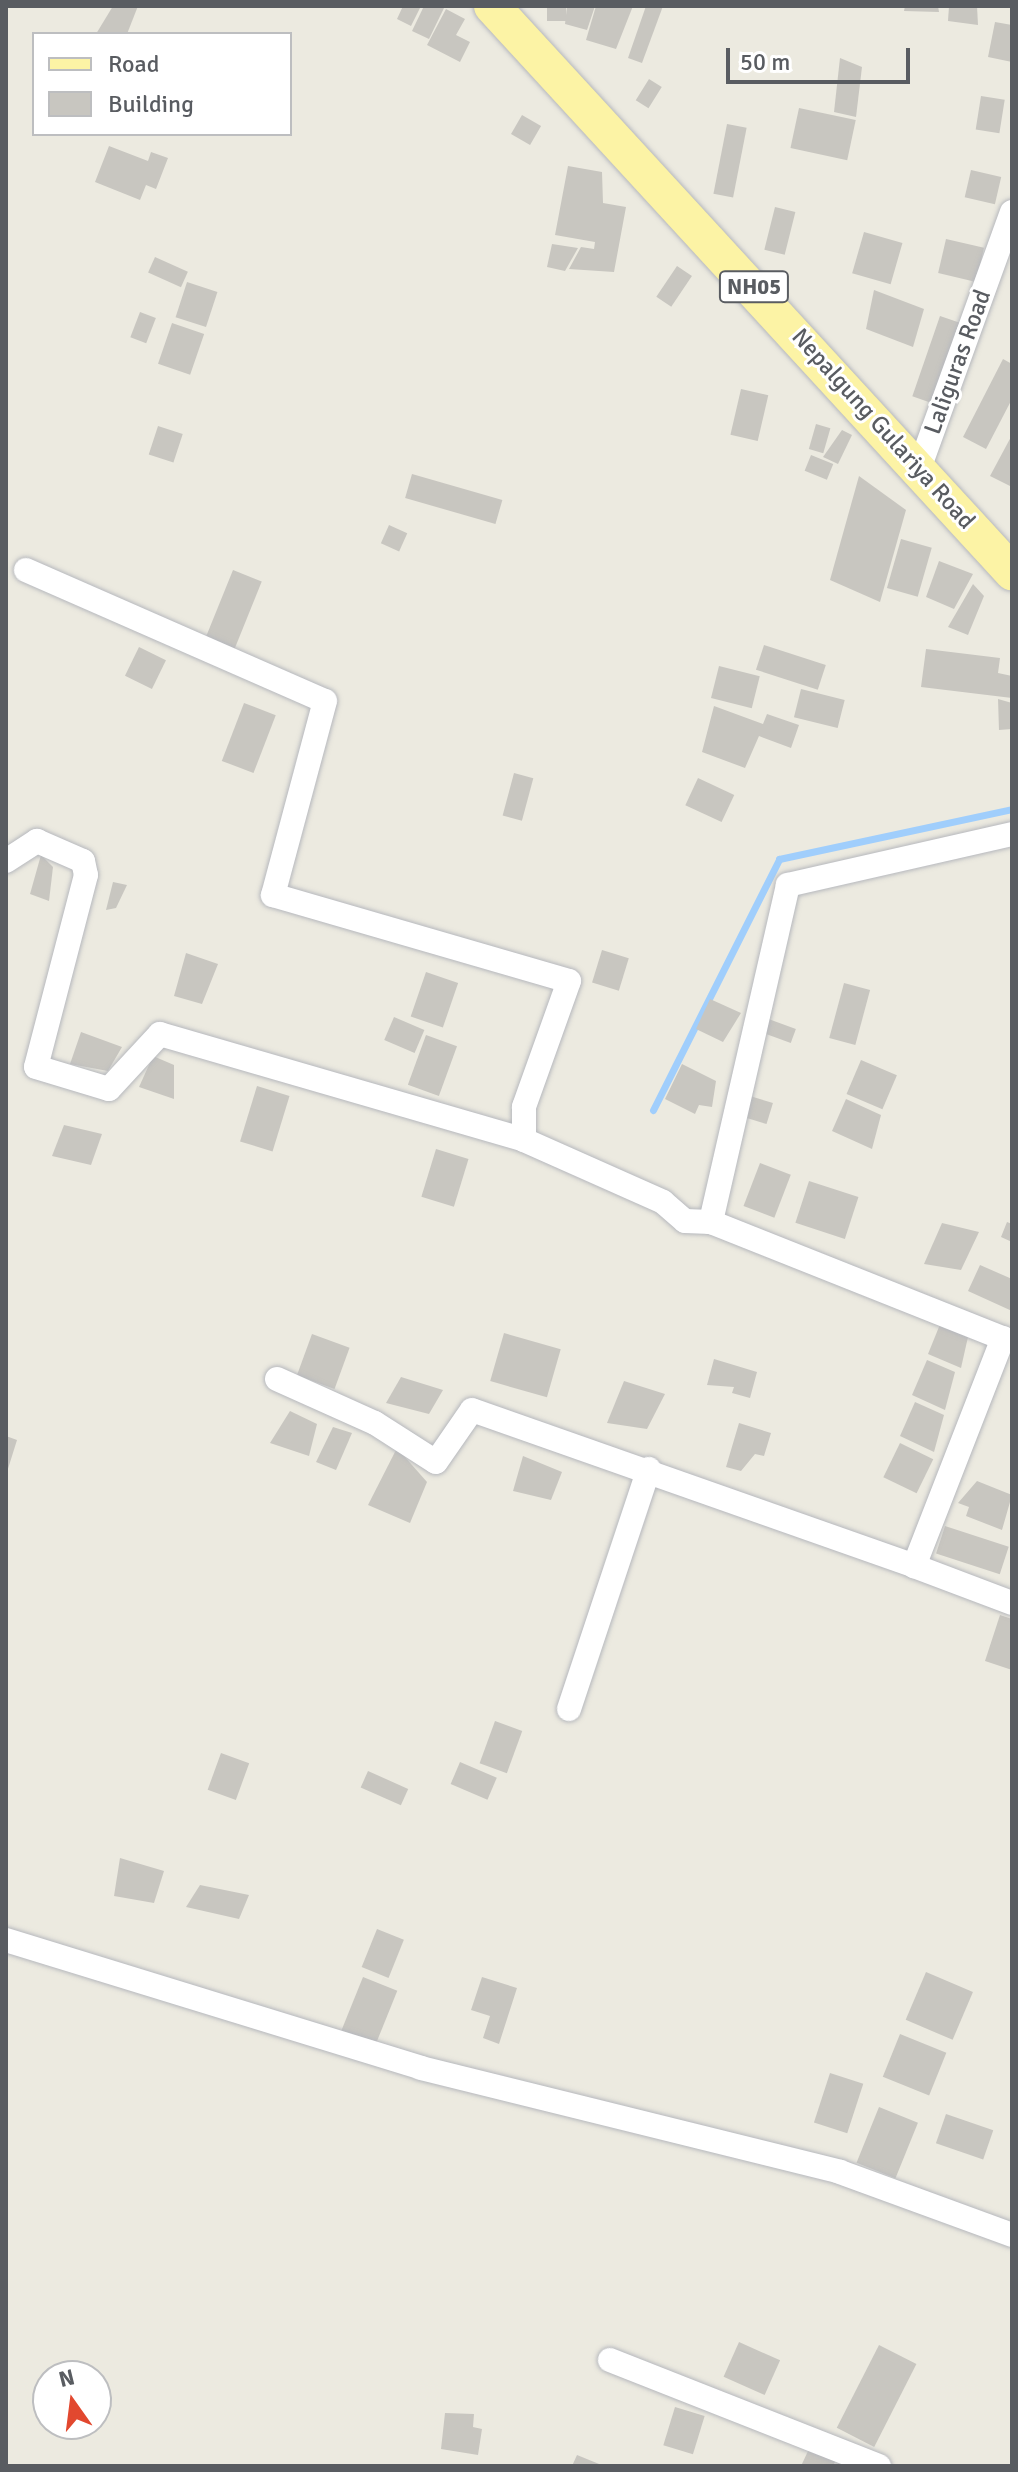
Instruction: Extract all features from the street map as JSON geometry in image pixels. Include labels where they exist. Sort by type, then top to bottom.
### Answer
[{"type":"main road","name":"Nepalgung Gulariya Road","points":[[492,6],[920,466],[1012,572]]},
{"type":"street","name":"Laliguras Road","points":[[920,466],[1012,212]]},
{"type":"street","points":[[26,570],[325,701],[273,895],[569,981],[524,1107],[524,1140]]},
{"type":"street","points":[[711,1222],[788,885],[1012,834]]},
{"type":"street","points":[[6,861],[37,841],[83,861],[86,875],[36,1067],[109,1089],[136,1051],[160,1034],[524,1140],[663,1202],[685,1221],[711,1222],[1008,1339],[914,1566]]},
{"type":"street","points":[[277,1379],[375,1423],[436,1462],[472,1410],[649,1469],[1012,1603]]},
{"type":"street","points":[[569,1709],[649,1469]]},
{"type":"street","points":[[6,1940],[421,2068],[840,2172],[1012,2235]]},
{"type":"street","points":[[610,2360],[879,2466]]},
{"type":"building","points":[[113,6],[138,6],[128,32],[97,32]]},
{"type":"building","points":[[403,6],[421,6],[411,26],[397,19]]},
{"type":"building","points":[[424,6],[444,8],[429,39],[412,31]]},
{"type":"building","points":[[547,6],[566,6],[566,21],[547,21]]},
{"type":"building","points":[[567,6],[595,6],[587,30],[565,24]]},
{"type":"building","points":[[596,6],[633,6],[616,49],[586,40]]},
{"type":"building","points":[[646,6],[663,6],[642,63],[628,58]]},
{"type":"building","points":[[905,6],[938,6],[939,12],[904,11]]},
{"type":"building","points":[[949,6],[977,6],[978,25],[948,21]]},
{"type":"building","points":[[446,9],[465,19],[456,35],[470,42],[460,62],[427,45]]},
{"type":"building","points":[[995,22],[1012,25],[1012,62],[988,57]]},
{"type":"building","points":[[840,58],[862,67],[856,117],[834,112]]},
{"type":"building","points":[[649,79],[662,87],[648,108],[636,100]]},
{"type":"building","points":[[981,96],[1005,100],[999,133],[976,130]]},
{"type":"building","points":[[799,108],[856,120],[847,160],[790,148]]},
{"type":"building","points":[[522,115],[541,126],[530,145],[511,134]]},
{"type":"building","points":[[727,124],[747,128],[733,198],[713,194]]},
{"type":"building","points":[[109,146],[148,161],[151,152],[168,158],[156,189],[146,185],[140,200],[95,182]]},
{"type":"building","points":[[568,166],[602,172],[603,203],[626,207],[614,272],[569,269],[581,247],[594,249],[595,242],[555,235]]},
{"type":"building","points":[[971,170],[1001,177],[995,204],[965,197]]},
{"type":"building","points":[[775,207],[795,212],[785,255],[764,250]]},
{"type":"building","points":[[864,232],[902,243],[891,284],[852,273]]},
{"type":"building","points":[[946,239],[984,248],[976,282],[938,273]]},
{"type":"building","points":[[552,244],[578,248],[565,271],[547,267]]},
{"type":"building","points":[[155,257],[188,272],[181,287],[148,273]]},
{"type":"building","points":[[677,266],[692,276],[671,307],[656,297]]},
{"type":"building","points":[[187,282],[217,292],[206,327],[176,317]]},
{"type":"building","points":[[874,290],[924,309],[913,347],[866,329]]},
{"type":"building","points":[[140,312],[156,318],[146,343],[130,337]]},
{"type":"building","points":[[940,316],[960,323],[932,403],[912,396]]},
{"type":"building","points":[[172,323],[204,334],[190,375],[158,364]]},
{"type":"building","points":[[1003,359],[1012,364],[1012,399],[986,449],[963,437]]},
{"type":"building","points":[[741,389],[768,395],[758,441],[730,435]]},
{"type":"building","points":[[816,424],[830,428],[823,453],[809,449]]},
{"type":"building","points":[[158,426],[183,434],[173,463],[149,455]]},
{"type":"building","points":[[842,430],[852,435],[838,464],[823,457]]},
{"type":"building","points":[[1012,435],[1012,487],[990,476]]},
{"type":"building","points":[[811,455],[833,464],[827,480],[805,471]]},
{"type":"building","points":[[412,474],[502,500],[495,524],[405,498]]},
{"type":"building","points":[[859,476],[906,510],[880,602],[830,580]]},
{"type":"building","points":[[389,525],[407,533],[399,551],[381,543]]},
{"type":"building","points":[[901,539],[932,548],[918,597],[887,588]]},
{"type":"building","points":[[939,561],[973,574],[954,609],[926,597]]},
{"type":"building","points":[[233,570],[262,582],[233,654],[204,642]]},
{"type":"building","points":[[973,584],[984,596],[968,635],[948,627]]},
{"type":"building","points":[[764,645],[826,665],[818,690],[756,670]]},
{"type":"building","points":[[139,647],[166,660],[152,689],[125,676]]},
{"type":"building","points":[[926,649],[1000,658],[998,673],[1012,676],[1012,698],[921,687]]},
{"type":"building","points":[[719,666],[760,676],[752,708],[711,698]]},
{"type":"building","points":[[801,689],[845,700],[838,728],[794,717]]},
{"type":"building","points":[[998,699],[1012,703],[1012,729],[999,730]]},
{"type":"building","points":[[244,703],[276,715],[254,773],[222,761]]},
{"type":"building","points":[[714,706],[763,724],[767,714],[799,725],[791,748],[759,736],[745,768],[702,752]]},
{"type":"building","points":[[514,773],[533,778],[522,821],[503,816]]},
{"type":"building","points":[[698,778],[734,795],[722,822],[685,805]]},
{"type":"building","points":[[41,855],[53,867],[49,901],[30,894]]},
{"type":"building","points":[[113,882],[127,885],[116,908],[106,910]]},
{"type":"building","points":[[602,950],[629,958],[619,991],[592,983]]},
{"type":"building","points":[[186,953],[218,964],[202,1004],[174,996]]},
{"type":"building","points":[[426,972],[458,983],[443,1028],[411,1016]]},
{"type":"building","points":[[844,983],[870,990],[855,1045],[829,1038]]},
{"type":"building","points":[[710,999],[741,1013],[723,1042],[696,1029]]},
{"type":"building","points":[[394,1017],[424,1030],[415,1053],[384,1040]]},
{"type":"building","points":[[763,1017],[796,1029],[791,1043],[758,1031]]},
{"type":"building","points":[[81,1032],[122,1047],[108,1071],[70,1064]]},
{"type":"building","points":[[426,1035],[457,1046],[439,1096],[408,1085]]},
{"type":"building","points":[[153,1056],[174,1065],[174,1099],[139,1087]]},
{"type":"building","points":[[861,1060],[897,1075],[882,1109],[847,1094]]},
{"type":"building","points":[[682,1064],[716,1081],[712,1107],[699,1105],[695,1114],[665,1099]]},
{"type":"building","points":[[257,1086],[290,1096],[273,1151],[240,1141]]},
{"type":"building","points":[[750,1096],[773,1103],[767,1124],[744,1117]]},
{"type":"building","points":[[846,1099],[881,1115],[872,1149],[832,1131]]},
{"type":"building","points":[[64,1125],[102,1134],[91,1165],[52,1156]]},
{"type":"building","points":[[436,1149],[469,1159],[454,1207],[421,1197]]},
{"type":"building","points":[[760,1163],[791,1175],[774,1218],[744,1206]]},
{"type":"building","points":[[809,1181],[858,1197],[845,1239],[795,1223]]},
{"type":"building","points":[[1007,1222],[1012,1224],[1012,1242],[1001,1237]]},
{"type":"building","points":[[942,1223],[979,1232],[961,1270],[924,1264]]},
{"type":"building","points":[[980,1265],[1012,1279],[1012,1311],[968,1291]]},
{"type":"building","points":[[943,1317],[970,1328],[961,1368],[928,1354]]},
{"type":"building","points":[[504,1333],[561,1349],[547,1397],[490,1381]]},
{"type":"building","points":[[312,1334],[350,1348],[335,1389],[297,1375]]},
{"type":"building","points":[[714,1359],[757,1372],[750,1398],[732,1393],[734,1387],[707,1385]]},
{"type":"building","points":[[927,1360],[955,1372],[945,1410],[912,1395]]},
{"type":"building","points":[[401,1377],[443,1390],[429,1414],[386,1403]]},
{"type":"building","points":[[624,1381],[665,1394],[647,1429],[607,1423]]},
{"type":"building","points":[[915,1402],[944,1415],[934,1452],[900,1436]]},
{"type":"building","points":[[290,1411],[317,1424],[309,1456],[270,1443]]},
{"type":"building","points":[[739,1423],[771,1433],[764,1456],[755,1454],[741,1471],[726,1467]]},
{"type":"building","points":[[333,1427],[352,1433],[336,1470],[316,1462]]},
{"type":"building","points":[[6,1436],[17,1440],[7,1472],[6,1472]]},
{"type":"building","points":[[900,1443],[933,1459],[917,1493],[883,1477]]},
{"type":"building","points":[[397,1448],[427,1482],[410,1523],[368,1505]]},
{"type":"building","points":[[523,1456],[562,1472],[551,1500],[513,1491]]},
{"type":"building","points":[[977,1481],[1012,1495],[1002,1530],[966,1516],[969,1507],[958,1503]]},
{"type":"building","points":[[945,1526],[1009,1547],[1000,1574],[936,1554]]},
{"type":"building","points":[[1000,1615],[1012,1619],[1012,1670],[985,1661]]},
{"type":"building","points":[[495,1721],[522,1731],[507,1773],[480,1763]]},
{"type":"building","points":[[221,1753],[249,1763],[236,1800],[208,1790]]},
{"type":"building","points":[[460,1762],[497,1778],[487,1800],[451,1784]]},
{"type":"building","points":[[368,1771],[408,1789],[401,1805],[361,1787]]},
{"type":"building","points":[[120,1858],[164,1871],[154,1903],[114,1896]]},
{"type":"building","points":[[200,1885],[249,1895],[239,1919],[186,1907]]},
{"type":"building","points":[[377,1929],[404,1940],[389,1978],[362,1967]]},
{"type":"building","points":[[926,1972],[973,1992],[953,2040],[906,2020]]},
{"type":"building","points":[[363,1977],[397,1991],[375,2046],[341,2032]]},
{"type":"building","points":[[482,1977],[517,1988],[499,2044],[483,2038],[490,2016],[471,2010]]},
{"type":"building","points":[[900,2034],[946,2053],[929,2095],[883,2077]]},
{"type":"building","points":[[830,2073],[863,2084],[847,2133],[814,2122]]},
{"type":"building","points":[[879,2107],[918,2123],[895,2178],[857,2163]]},
{"type":"building","points":[[946,2114],[993,2130],[983,2160],[936,2143]]},
{"type":"building","points":[[739,2342],[780,2360],[765,2395],[724,2377]]},
{"type":"building","points":[[879,2345],[916,2364],[874,2447],[837,2428]]},
{"type":"building","points":[[675,2407],[705,2416],[693,2454],[663,2445]]},
{"type":"building","points":[[445,2413],[474,2414],[473,2427],[482,2429],[478,2455],[441,2449]]},
{"type":"building","points":[[809,2449],[836,2460],[833,2466],[801,2466]]},
{"type":"building","points":[[577,2455],[604,2466],[572,2466]]},
{"type":"waterway","points":[[653,1110],[779,859],[1012,809]]}]
